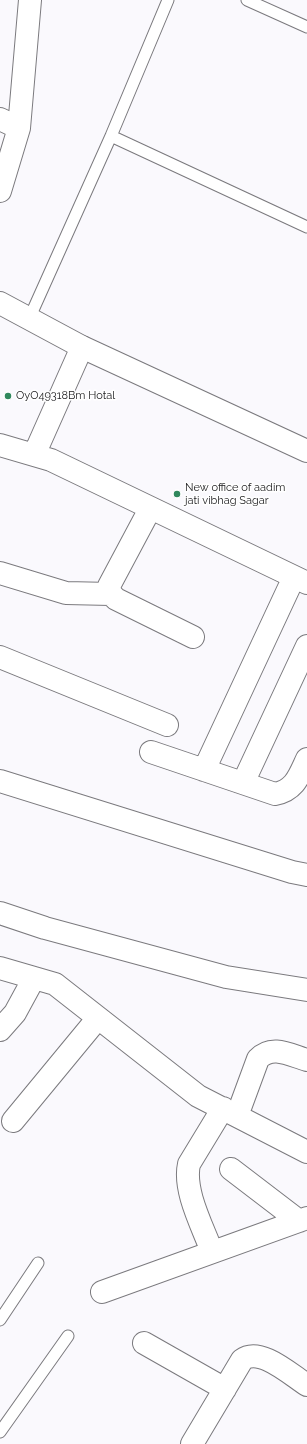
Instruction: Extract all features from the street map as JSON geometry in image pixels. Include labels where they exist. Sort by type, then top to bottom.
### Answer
[{"type":"main road","points":[[0,189],[9,124],[30,0]]},
{"type":"main road","points":[[0,303],[82,347],[307,451]]},
{"type":"main road","points":[[34,455],[82,347]]},
{"type":"main road","points":[[0,445],[51,460],[300,580],[204,770]]},
{"type":"main road","points":[[150,509],[109,586],[111,594],[116,599],[193,637]]},
{"type":"main road","points":[[0,573],[66,592],[111,594]]},
{"type":"main road","points":[[243,783],[307,646]]},
{"type":"main road","points":[[0,657],[167,725]]},
{"type":"main road","points":[[151,752],[275,794],[285,792],[296,782],[307,759]]},
{"type":"main road","points":[[0,781],[292,872],[307,875]]},
{"type":"main road","points":[[0,913],[45,928],[226,977],[307,990]]},
{"type":"main road","points":[[0,968],[55,984],[198,1096],[307,1152]]},
{"type":"main road","points":[[0,1030],[15,1013],[34,978]]},
{"type":"main road","points":[[13,1121],[98,1018]]},
{"type":"main road","points":[[212,1252],[188,1188],[187,1174],[189,1164],[230,1112],[258,1059],[264,1052],[276,1051],[307,1060]]},
{"type":"main road","points":[[231,1169],[303,1219]]},
{"type":"main road","points":[[102,1292],[303,1219]]},
{"type":"main road","points":[[144,1343],[225,1389]]},
{"type":"main road","points":[[192,1444],[242,1360],[248,1355],[258,1355],[267,1359],[307,1385]]},
{"type":"lane","points":[[29,319],[111,136],[168,0]]},
{"type":"lane","points":[[247,0],[307,28]]},
{"type":"lane","points":[[111,136],[307,227]]},
{"type":"lane","points":[[0,1320],[38,1263]]},
{"type":"lane","points":[[0,1432],[68,1336]]},
{"type":"place","name":"OyO49318Bm Hotal","points":[[8,396]]},
{"type":"place","name":"New office of aadim jati vibhag Sagar","points":[[177,494]]}]
